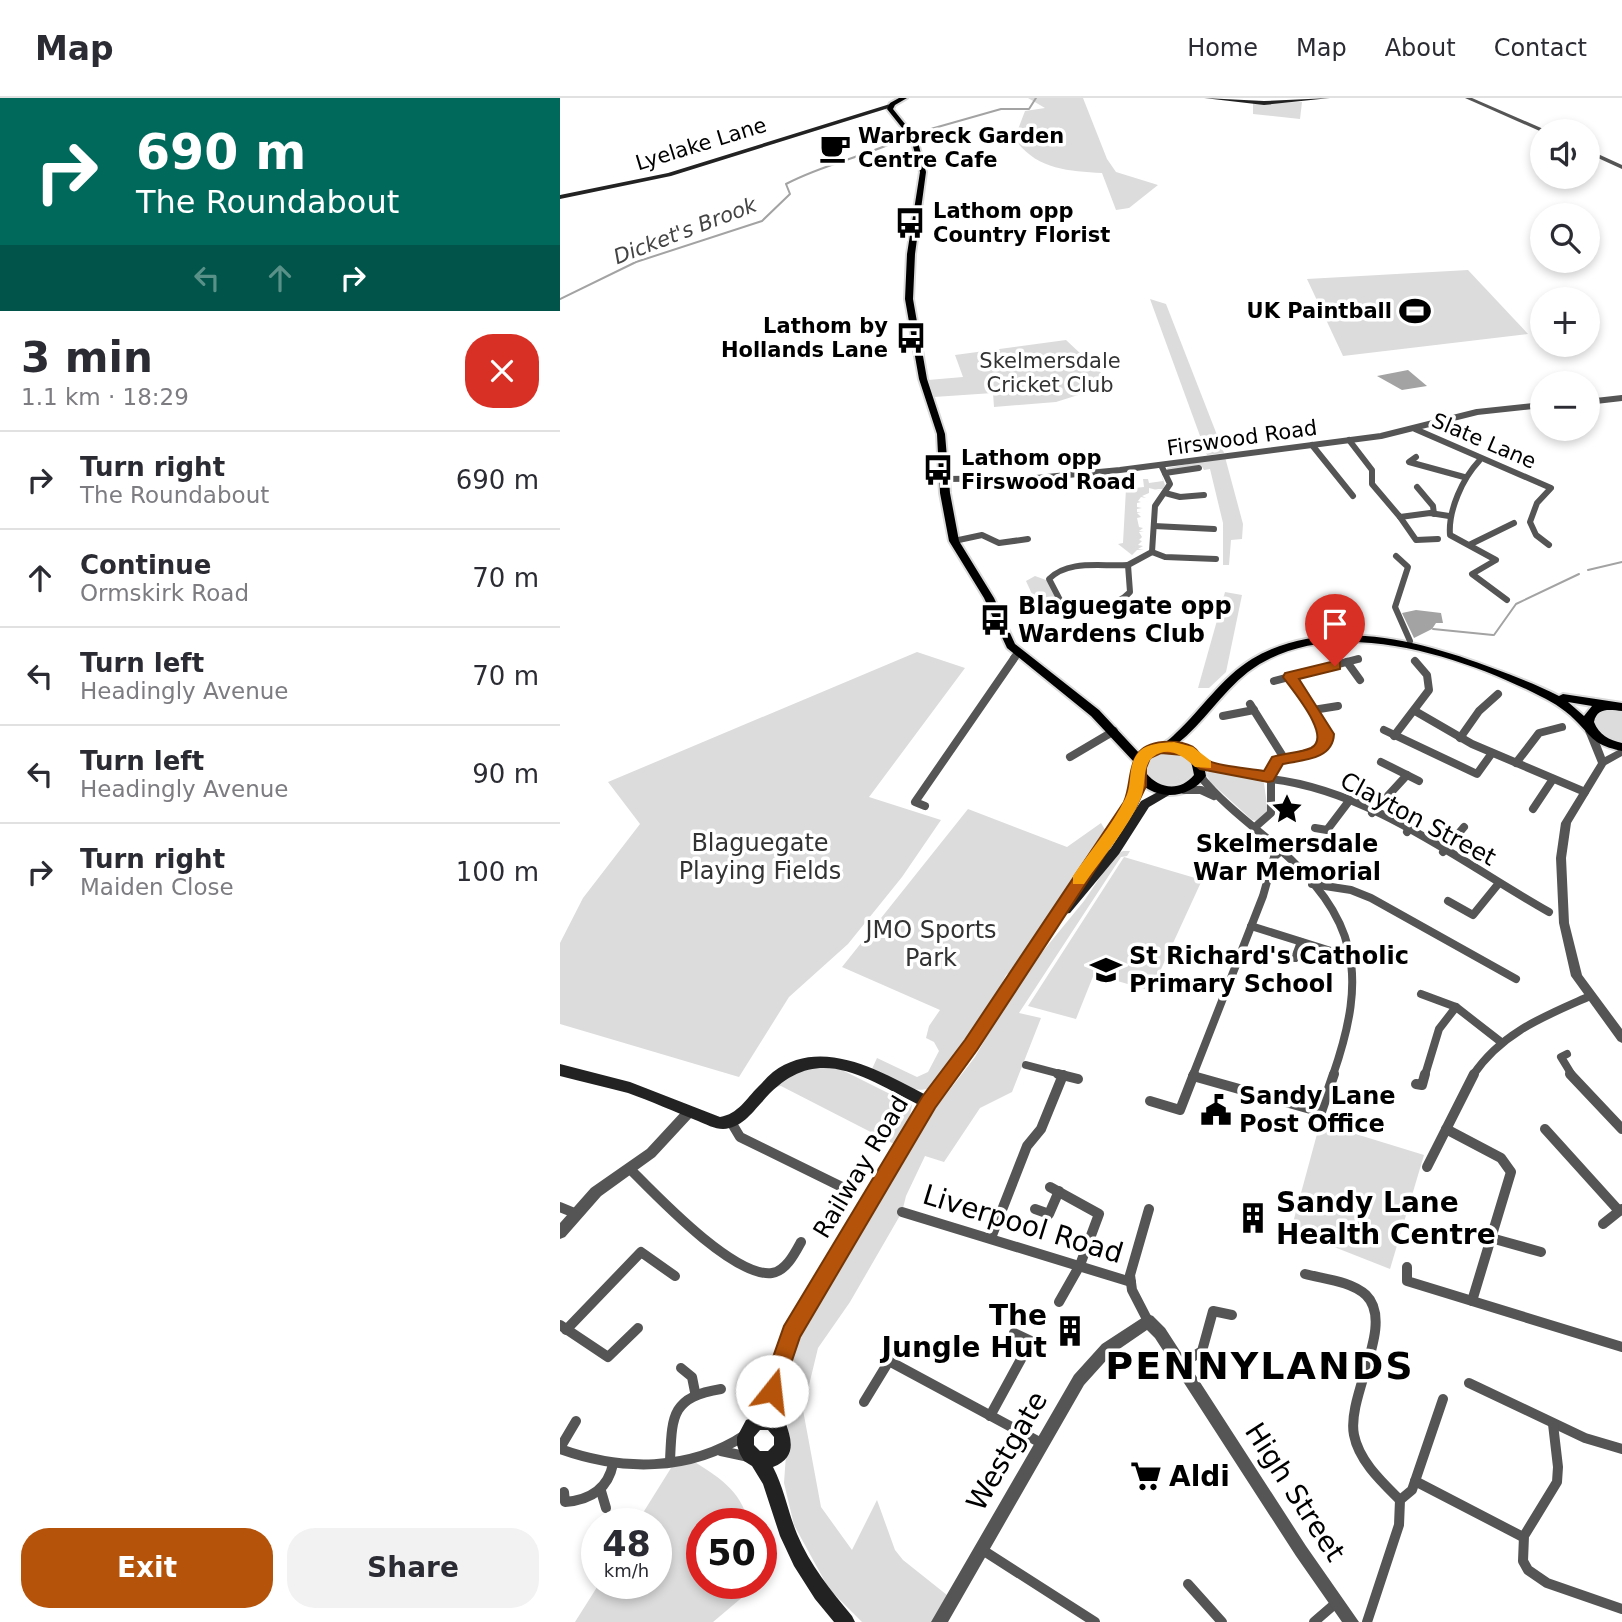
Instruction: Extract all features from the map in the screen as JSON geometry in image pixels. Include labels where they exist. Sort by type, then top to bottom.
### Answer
[{"type":"main road","points":[[1206,98],[1281,103],[1327,98]]},
{"type":"main road","points":[[897,101],[892,113],[912,136],[923,177],[911,254],[909,299],[923,379],[941,434],[944,479],[954,541],[989,598],[1002,629],[1017,653],[1115,731],[1126,742],[1150,786],[1167,791],[1184,790],[1200,770],[1188,751],[1188,731]]},
{"type":"main road","name":"Lyelake Lane","points":[[560,197],[669,175],[897,101]]},
{"type":"main road","points":[[1166,747],[1188,731],[1221,690],[1251,665],[1295,646],[1331,640],[1379,639],[1427,648],[1552,696],[1569,705],[1605,743],[1622,749]]},
{"type":"main road","points":[[1552,696],[1616,706]]},
{"type":"main road","points":[[1589,728],[1587,719],[1595,709],[1616,706]]},
{"type":"main road","points":[[1126,742],[1151,750],[1166,747],[1188,751]]},
{"type":"main road","points":[[1140,768],[1151,750]]},
{"type":"main road","name":"Railway Road","points":[[751,1429],[772,1391],[791,1333],[928,1102],[1118,824],[1136,794],[1140,768]]},
{"type":"main road","name":"Railway Road","points":[[1037,945],[1115,851],[1145,804],[1167,791]]},
{"type":"main road","points":[[1118,824],[1135,820]]},
{"type":"main road","points":[[560,1070],[630,1088],[715,1123],[731,1122],[743,1114],[780,1073],[796,1064],[816,1060],[842,1063],[928,1102]]},
{"type":"main road","name":"Railway Road","points":[[772,1391],[771,1408],[778,1426]]},
{"type":"main road","points":[[776,1496],[783,1437],[778,1426],[764,1422],[751,1429],[744,1444],[768,1475],[776,1496],[800,1558],[846,1622]]},
{"type":"main road","points":[[754,1459],[771,1459],[780,1450]]},
{"type":"street","points":[[1468,98],[1530,125]]},
{"type":"street","points":[[1600,157],[1622,167]]},
{"type":"street","points":[[1600,401],[1622,398]]},
{"type":"street","name":"Firswood Road","points":[[944,479],[1036,478],[1161,465],[1349,440],[1415,429],[1477,412],[1530,406]]},
{"type":"street","name":"Slate Lane","points":[[1415,429],[1551,488],[1537,503],[1530,522],[1536,535],[1549,545]]},
{"type":"street","points":[[1349,440],[1372,470],[1372,484],[1416,540],[1438,539]]},
{"type":"street","points":[[1312,445],[1353,496]]},
{"type":"street","points":[[1416,457],[1409,462],[1464,477]]},
{"type":"street","points":[[1479,461],[1464,477],[1463,489],[1449,516],[1453,539],[1471,544],[1496,560],[1472,574],[1507,600]]},
{"type":"street","points":[[1152,552],[1155,506],[1170,484],[1161,465]]},
{"type":"street","points":[[1165,473],[1199,468]]},
{"type":"street","points":[[1417,487],[1433,506],[1434,514]]},
{"type":"street","points":[[1165,493],[1182,497],[1204,495]]},
{"type":"street","points":[[1400,517],[1434,514],[1449,516]]},
{"type":"street","points":[[1471,544],[1514,523]]},
{"type":"street","points":[[1154,526],[1214,529]]},
{"type":"street","points":[[954,541],[982,535],[999,543],[1028,539]]},
{"type":"street","points":[[1128,565],[1130,592],[1120,602],[1112,604],[1061,601],[1049,579],[1052,574],[1071,568],[1128,565],[1152,552],[1165,557],[1216,559]]},
{"type":"street","points":[[1396,556],[1408,567],[1395,607],[1410,641]]},
{"type":"street","points":[[925,806],[915,802],[1017,653]]},
{"type":"street","points":[[1274,681],[1358,659]]},
{"type":"street","points":[[1394,736],[1429,690],[1427,675],[1415,661]]},
{"type":"street","points":[[1347,662],[1360,681]]},
{"type":"street","points":[[1255,828],[1272,813],[1269,778],[1275,763],[1284,758],[1317,752],[1326,741],[1327,734],[1314,710],[1290,677]]},
{"type":"street","points":[[1460,738],[1479,711],[1498,694]]},
{"type":"street","points":[[1314,710],[1339,706]]},
{"type":"street","points":[[1223,716],[1252,707],[1284,758]]},
{"type":"street","points":[[1415,710],[1460,738],[1585,792]]},
{"type":"street","points":[[1516,763],[1536,733],[1546,727],[1562,727]]},
{"type":"street","points":[[1589,728],[1603,763]]},
{"type":"street","points":[[1384,730],[1477,774],[1492,753]]},
{"type":"street","points":[[1070,757],[1115,731]]},
{"type":"street","points":[[1622,749],[1603,763],[1563,830],[1561,858],[1566,933],[1577,976],[1622,1038]]},
{"type":"street","points":[[1381,762],[1419,781]]},
{"type":"street","points":[[1200,770],[1216,797]]},
{"type":"street","name":"Clayton Street","points":[[1200,770],[1289,779],[1349,801],[1546,907]]},
{"type":"street","points":[[1372,813],[1407,775]]},
{"type":"street","points":[[1533,809],[1553,779]]},
{"type":"street","points":[[1184,790],[1201,790],[1216,797],[1281,851],[1312,884],[1336,919],[1354,972],[1351,1003],[1321,1112],[1194,1076]]},
{"type":"street","points":[[1315,828],[1327,830],[1349,801]]},
{"type":"street","points":[[1407,832],[1415,823]]},
{"type":"street","points":[[1443,852],[1464,827]]},
{"type":"street","points":[[1150,1101],[1180,1110],[1251,926],[1274,857],[1281,851]]},
{"type":"street","points":[[1448,901],[1472,915],[1499,883]]},
{"type":"street","points":[[1312,884],[1351,890],[1379,901],[1516,979]]},
{"type":"street","points":[[1251,926],[1350,957]]},
{"type":"street","points":[[1283,954],[1295,958],[1301,942]]},
{"type":"street","points":[[1421,994],[1456,1007],[1501,1042]]},
{"type":"street","points":[[1427,1167],[1479,1066],[1501,1042],[1518,1030],[1590,996]]},
{"type":"street","points":[[1416,1084],[1422,1086],[1439,1029],[1456,1007]]},
{"type":"street","points":[[1567,1054],[1561,1057],[1566,1069],[1622,1129]]},
{"type":"street","points":[[1026,1065],[1077,1079]]},
{"type":"street","points":[[991,1238],[1027,1146],[1041,1129],[1063,1075]]},
{"type":"street","points":[[560,1233],[596,1192],[651,1153],[688,1113]]},
{"type":"street","points":[[731,1122],[740,1137],[844,1188]]},
{"type":"street","points":[[1446,1129],[1501,1158],[1510,1168],[1511,1180],[1472,1301]]},
{"type":"street","points":[[1545,1129],[1621,1210],[1603,1224]]},
{"type":"street","points":[[629,1169],[699,1235],[752,1269],[771,1274],[782,1269],[800,1242]]},
{"type":"street","points":[[1035,1209],[1049,1214],[1055,1189],[1102,1211],[1080,1265],[1059,1302]]},
{"type":"street","points":[[560,1207],[577,1214]]},
{"type":"street","points":[[1148,1321],[1130,1282],[1132,1265],[1149,1209]]},
{"type":"street","name":"Liverpool Road","points":[[902,1212],[1130,1282]]},
{"type":"street","points":[[1491,1238],[1541,1252]]},
{"type":"street","points":[[638,1328],[608,1357],[563,1328],[640,1252],[675,1276]]},
{"type":"street","points":[[1407,1267],[1407,1281],[1622,1347]]},
{"type":"street","points":[[1305,1274],[1366,1295],[1378,1311],[1378,1325],[1354,1397],[1352,1422],[1359,1447],[1368,1462],[1400,1500],[1399,1525],[1367,1622]]},
{"type":"street","points":[[1181,1364],[1202,1351],[1213,1311],[1232,1315]]},
{"type":"street","name":"High Street","points":[[1148,1321],[1160,1333],[1181,1364],[1351,1622]]},
{"type":"street","name":"Westgate","points":[[940,1622],[1072,1392],[1097,1358],[1123,1336],[1148,1321]]},
{"type":"street","points":[[990,1416],[1031,1341],[1014,1333]]},
{"type":"street","points":[[864,1402],[889,1361],[1043,1444]]},
{"type":"street","points":[[681,1368],[692,1377],[695,1392]]},
{"type":"street","points":[[1469,1383],[1553,1424],[1622,1449]]},
{"type":"street","points":[[670,1461],[674,1414],[695,1392],[721,1389]]},
{"type":"street","points":[[1400,1500],[1412,1490],[1443,1399]]},
{"type":"street","points":[[576,1421],[560,1448],[613,1464],[670,1461],[718,1451],[751,1429]]},
{"type":"street","points":[[1553,1424],[1559,1468],[1557,1484],[1523,1537],[1520,1549],[1524,1563],[1533,1576],[1545,1584],[1622,1609]]},
{"type":"street","points":[[718,1451],[754,1459]]},
{"type":"street","points":[[563,1501],[601,1491],[608,1483],[613,1464]]},
{"type":"street","points":[[1415,1481],[1523,1537]]},
{"type":"street","points":[[601,1491],[606,1508]]},
{"type":"street","points":[[981,1549],[1095,1622]]},
{"type":"street","points":[[1188,1584],[1223,1622]]},
{"type":"street","points":[[1314,1622],[1336,1603]]},
{"type":"green space","points":[[1028,98],[1083,98],[1107,159],[1116,172],[1158,185],[1129,208],[1116,210],[1102,173],[1066,170],[1035,158],[1017,142],[1017,132],[1025,111],[1045,108]]},
{"type":"green space","points":[[1302,102],[1300,119],[1253,114],[1253,103]]},
{"type":"green space","name":"UK Paintball","points":[[1468,270],[1528,334],[1343,356],[1307,279]]},
{"type":"green space","points":[[1150,299],[1166,304],[1224,453],[1207,455]]},
{"type":"green space","name":"Skelmersdale Cricket Club","points":[[1066,340],[1113,384],[1056,402],[994,407],[993,393],[934,397],[928,380],[963,377],[955,355]]},
{"type":"green space","points":[[1225,457],[1243,524],[1242,539],[1231,540],[1229,565],[1223,565],[1223,523],[1210,469],[1204,470],[1201,465],[1168,471],[1167,468]]},
{"type":"green space","points":[[1161,474],[1165,485],[1163,489],[1155,489],[1161,491],[1149,488],[1149,493],[1142,496],[1146,498],[1141,497],[1138,501],[1141,502],[1137,503],[1137,507],[1142,508],[1137,509],[1137,512],[1141,512],[1137,513],[1141,517],[1137,518],[1139,527],[1143,528],[1139,531],[1144,531],[1139,532],[1142,537],[1139,540],[1142,541],[1138,545],[1143,546],[1138,549],[1144,550],[1137,550],[1132,555],[1118,544],[1123,543],[1126,489],[1144,487],[1143,479],[1148,479],[1149,483],[1163,481]]},
{"type":"green space","points":[[1035,576],[1046,580],[1060,603],[1048,608],[1037,605],[1026,581]]},
{"type":"green space","points":[[1225,592],[1242,595],[1226,672],[1209,688],[1198,688]]},
{"type":"green space","name":"Blaguegate Playing Fields","points":[[917,652],[965,668],[869,797],[941,820],[902,877],[848,944],[789,997],[739,1077],[560,1024],[560,943],[583,898],[640,824],[608,782]]},
{"type":"green space","points":[[1603,709],[1622,710],[1622,745],[1596,733],[1593,716]]},
{"type":"green space","points":[[1171,749],[1190,757],[1194,772],[1183,782],[1162,784],[1150,777],[1145,771],[1145,765],[1149,757]]},
{"type":"green space","points":[[1212,770],[1259,778],[1264,783],[1268,813],[1257,821],[1252,820],[1209,781],[1207,773]]},
{"type":"green space","name":"JMO Sports Park","points":[[968,809],[1067,847],[1101,823],[1107,833],[1020,964],[1006,975],[982,1023],[931,1088],[915,1090],[885,1078],[872,1069],[877,1058],[917,1077],[928,1072],[939,1051],[934,1042],[926,1038],[929,1026],[940,1010],[842,967]]},
{"type":"green space","points":[[1130,851],[1127,856],[1121,857],[1019,1013],[1041,1018],[1012,1092],[980,1108],[944,1162],[925,1156],[906,1196],[902,1212],[850,1302],[818,1348],[803,1410],[821,1507],[852,1550],[877,1500],[895,1550],[903,1560],[952,1599],[939,1622],[862,1622],[829,1589],[794,1525],[784,1483],[788,1426],[780,1416],[779,1396],[801,1323],[904,1149],[975,1057],[1005,1005],[1039,956],[1084,901],[1115,855]]},
{"type":"green space","name":"St Richard's Catholic Primary School","points":[[1124,857],[1202,880],[1151,991],[1094,974],[1076,1019],[1028,1006]]},
{"type":"green space","points":[[817,1066],[838,1068],[912,1105],[908,1126],[896,1145],[781,1086],[775,1087],[791,1074]]},
{"type":"green space","points":[[1320,1123],[1424,1155],[1390,1269],[1291,1230]]},
{"type":"green space","points":[[688,1458],[718,1478],[734,1492],[743,1508],[686,1508],[686,1599],[740,1599],[713,1622],[575,1622],[590,1599],[672,1599],[672,1508],[646,1508],[676,1460]]},
{"type":"shaded area","points":[[1408,370],[1427,386],[1402,390],[1377,376]]},
{"type":"shaded area","points":[[1416,610],[1441,613],[1443,623],[1436,623],[1432,629],[1414,638],[1402,613]]},
{"type":"waterway","name":"Dicket's Brook","points":[[913,134],[1001,109],[1029,109],[1036,98]]},
{"type":"waterway","name":"Dicket's Brook","points":[[560,299],[636,262],[762,221],[790,194],[786,184],[908,136]]},
{"type":"waterway","points":[[1588,570],[1622,562]]},
{"type":"waterway","points":[[1494,635],[1516,604],[1579,574]]},
{"type":"waterway","points":[[1433,629],[1493,635]]},
{"type":"slow traffic","points":[[1078,880],[1136,794],[1140,774],[1138,768],[1144,755],[1158,748],[1181,748],[1198,759],[1200,764],[1206,765]]},
{"type":"place","name":"Warbreck Garden Centre Cafe","points":[[835,148]]},
{"type":"place","name":"Lathom opp Country Florist","points":[[910,223]]},
{"type":"place","name":"UK Paintball","points":[[1415,311]]},
{"type":"place","name":"Lathom by Hollands Lane","points":[[911,338]]},
{"type":"place","name":"Lathom opp Firswood Road","points":[[938,470]]},
{"type":"place","name":"Blaguegate opp Wardens Club","points":[[995,620]]},
{"type":"place","name":"Skelmersdale War Memorial","points":[[1287,809]]},
{"type":"place","name":"St Richard's Catholic Primary School","points":[[1106,970]]},
{"type":"place","name":"Sandy Lane Post Office","points":[[1216,1110]]},
{"type":"place","name":"Sandy Lane Health Centre","points":[[1253,1218]]},
{"type":"place","name":"The Jungle Hut","points":[[1070,1331]]},
{"type":"place","name":"Aldi","points":[[1146,1476]]},
{"type":"district","name":"PENNYLANDS","points":[[1260,1366]]},
{"type":"route","points":[[772,1391],[791,1333],[928,1102],[971,1045],[1131,803],[1139,786],[1138,768],[1144,755],[1158,748],[1181,748],[1198,759],[1200,764],[1268,777],[1277,760],[1317,752],[1326,741],[1327,734],[1314,710],[1290,677],[1335,666]]}]
